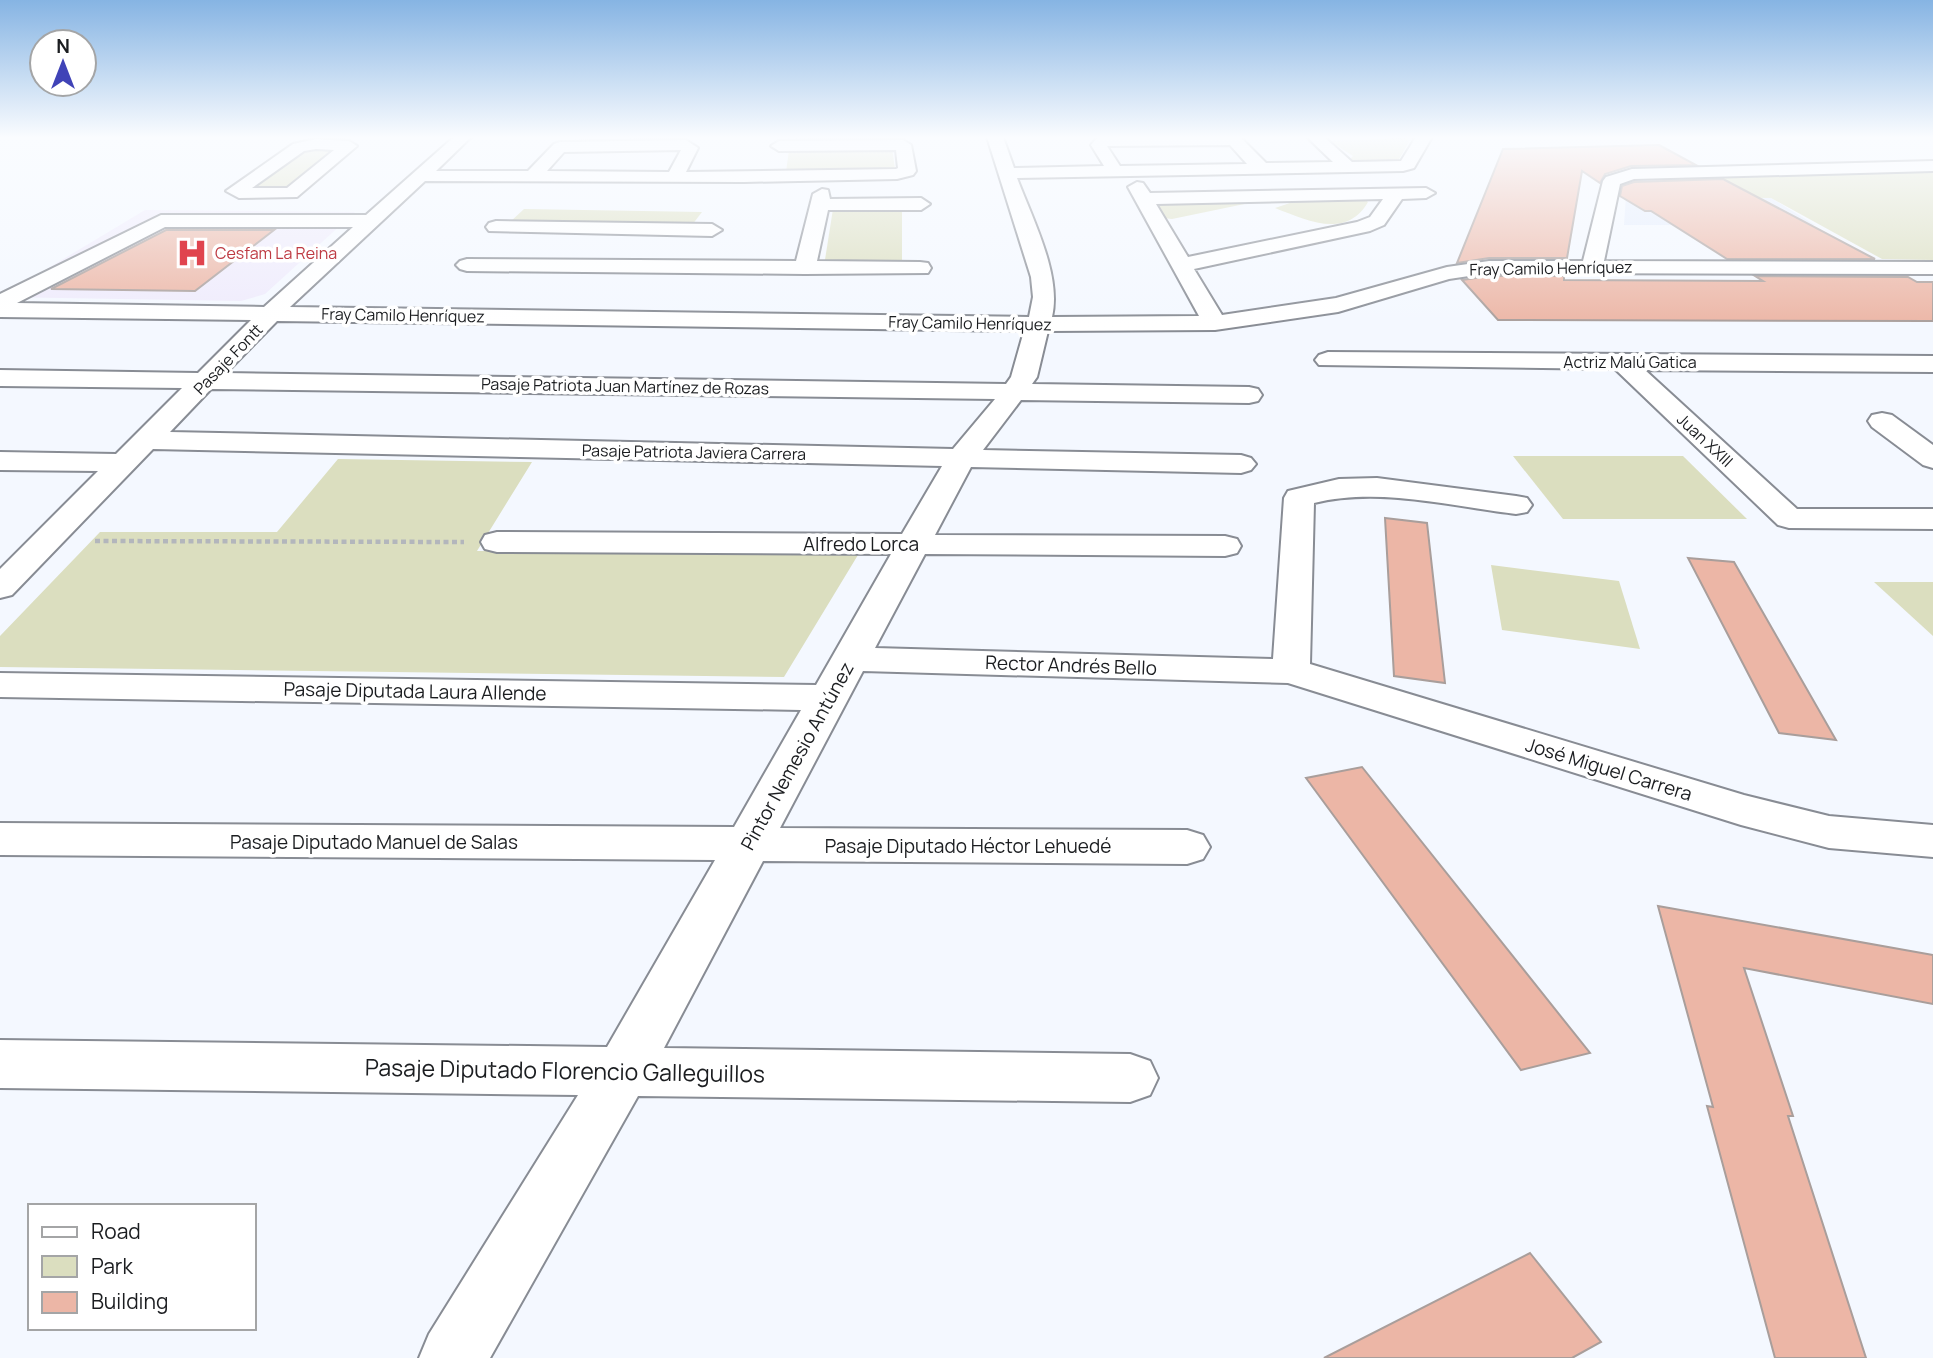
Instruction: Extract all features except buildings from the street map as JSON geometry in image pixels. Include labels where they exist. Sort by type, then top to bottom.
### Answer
[{"type":"street","name":"Pasaje Fontt","points":[[0,588],[25,554],[125,463],[271,314],[393,200]]},
{"type":"street","points":[[805,268],[821,200]]},
{"type":"street","points":[[510,208],[467,265],[805,268],[921,277],[920,200]]},
{"type":"street","name":"Pintor Nemesio Antúnez","points":[[453,1358],[622,1071],[961,458],[1024,377],[1044,297],[1042,277],[1017,200]]},
{"type":"street","points":[[1144,200],[1215,323]]},
{"type":"street","points":[[1158,224],[1269,200]]},
{"type":"street","points":[[1181,265],[1363,227],[1377,221],[1392,200]]},
{"type":"street","points":[[1592,266],[1607,200]]},
{"type":"street","points":[[693,267],[721,211]]},
{"type":"street","points":[[0,303],[161,221],[370,220]]},
{"type":"street","points":[[496,226],[712,230]]},
{"type":"street","points":[[441,316],[490,265]]},
{"type":"street","name":"Fray Camilo Henríquez","points":[[0,310],[1037,324],[1215,323],[1338,305],[1467,270],[1514,266],[1933,268]]},
{"type":"street","name":"Actriz Malú Gatica","points":[[1328,360],[1933,365]]},
{"type":"street","name":"Juan XXIII","points":[[1622,362],[1789,519],[1933,519]]},
{"type":"street","name":"Pasaje Patriota Juan Martínez de Rozas","points":[[0,378],[1249,395]]},
{"type":"street","points":[[1882,421],[1933,459]]},
{"type":"street","name":"Pasaje Patriota Javiera Carrera","points":[[148,440],[1241,464]]},
{"type":"street","points":[[0,461],[125,463]]},
{"type":"street","points":[[1291,671],[1299,498],[1339,488],[1377,487],[1516,505]]},
{"type":"street","name":"Alfredo Lorca","points":[[497,542],[1225,546]]},
{"type":"street","name":"Rector Andrés Bello","points":[[851,659],[1291,671]]},
{"type":"street","name":"José Miguel Carrera","points":[[1291,671],[1741,810],[1829,832],[1933,841]]},
{"type":"street","name":"Pasaje Diputada Laura Allende","points":[[0,685],[829,698]]},
{"type":"street","name":"Pasaje Diputado Manuel de Salas","points":[[0,839],[749,844]]},
{"type":"street","name":"Pasaje Diputado Héctor Lehuedé","points":[[749,844],[1187,848]]},
{"type":"street","name":"Pasaje Diputado Florencio Galleguillos","points":[[0,1064],[1130,1078]]},
{"type":"path","points":[[25,554],[497,542]]},
{"type":"shaded area","points":[[1626,200],[1775,200],[1815,225],[1624,225]]},
{"type":"shaded area","name":"Cesfam La Reina","points":[[145,210],[355,212],[265,294],[241,301],[0,297]]},
{"type":"green space","points":[[1298,200],[1368,202],[1359,214],[1349,221],[1337,224],[1312,221],[1275,208]]},
{"type":"green space","points":[[1775,200],[1933,200],[1933,260],[1882,259]]},
{"type":"green space","points":[[1152,201],[1259,201],[1172,219],[1163,218]]},
{"type":"green space","points":[[902,208],[902,265],[824,266],[833,209]]},
{"type":"green space","points":[[524,209],[702,212],[692,225],[509,223]]},
{"type":"green space","points":[[1513,456],[1683,456],[1747,519],[1563,519]]},
{"type":"green space","points":[[338,459],[532,462],[477,551],[861,550],[784,677],[0,667],[0,636],[100,532],[277,532]]},
{"type":"green space","points":[[1491,565],[1619,581],[1640,649],[1502,630]]},
{"type":"green space","points":[[1874,582],[1933,582],[1933,636]]},
{"type":"place","name":"Cesfam La Reina","points":[[192,253]]}]
